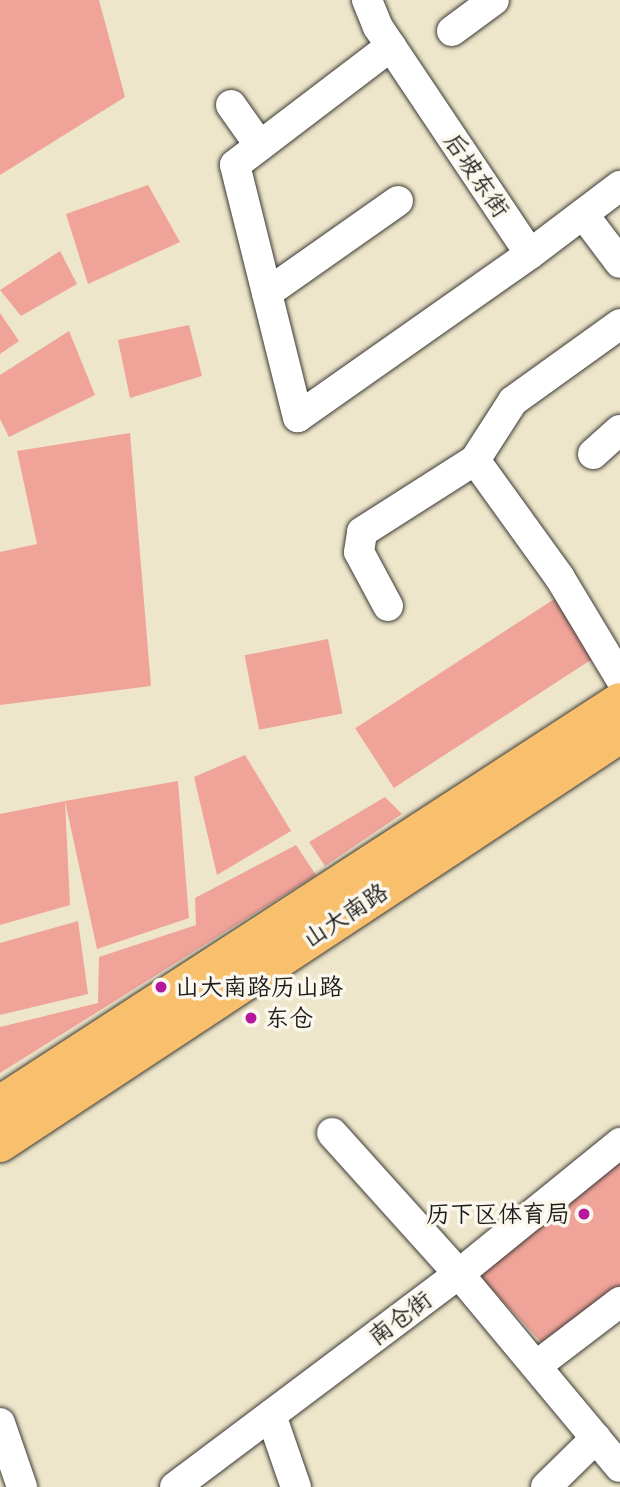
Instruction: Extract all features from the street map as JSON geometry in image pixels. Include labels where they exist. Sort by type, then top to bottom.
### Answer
[{"type":"main road","name":"山大南路","points":[[0,1105],[620,702]]},
{"type":"main road","name":"山大南路","points":[[0,1143],[620,734]]},
{"type":"street","name":"后坡东街","points":[[367,0],[391,46],[530,254]]},
{"type":"street","points":[[452,31],[494,0]]},
{"type":"street","points":[[391,46],[234,165],[298,417],[530,254],[620,186]]},
{"type":"street","points":[[231,105],[260,146]]},
{"type":"street","points":[[267,293],[398,201]]},
{"type":"street","points":[[583,214],[620,263]]},
{"type":"street","points":[[388,607],[359,552],[362,532],[475,460],[513,401],[620,324]]},
{"type":"street","points":[[593,454],[620,430]]},
{"type":"street","points":[[475,460],[560,578],[620,678]]},
{"type":"street","points":[[332,1133],[459,1274],[619,1462]]},
{"type":"street","name":"南仓街","points":[[175,1487],[459,1274],[620,1143]]},
{"type":"street","points":[[536,1366],[620,1302]]},
{"type":"street","points":[[271,1415],[296,1487]]},
{"type":"street","points":[[0,1423],[22,1487]]},
{"type":"street","points":[[546,1487],[596,1438]]},
{"type":"building","points":[[0,0],[99,0],[125,97],[0,175]]},
{"type":"building","points":[[148,185],[180,242],[88,284],[66,214]]},
{"type":"building","points":[[60,251],[77,284],[21,316],[0,290]]},
{"type":"building","points":[[0,313],[19,341],[0,354]]},
{"type":"building","points":[[189,325],[202,376],[130,398],[118,340]]},
{"type":"building","points":[[69,331],[95,395],[9,437],[0,419],[0,375]]},
{"type":"building","points":[[130,433],[151,686],[0,705],[0,552],[37,544],[17,451]]},
{"type":"building","points":[[559,596],[598,656],[394,788],[355,728]]},
{"type":"building","points":[[328,639],[343,714],[259,730],[245,655]]},
{"type":"building","points":[[245,755],[291,831],[217,875],[194,777]]},
{"type":"building","points":[[178,781],[189,918],[97,949],[65,801]]},
{"type":"building","points":[[385,797],[402,814],[325,866],[309,842]]},
{"type":"building","points":[[65,801],[70,905],[0,925],[0,814]]},
{"type":"building","points":[[296,845],[316,875],[0,1073],[0,1027],[98,1003],[99,957],[196,925],[195,898]]},
{"type":"building","points":[[78,921],[88,994],[0,1015],[0,943]]},
{"type":"building","name":"历下区体育局","points":[[620,1156],[620,1298],[551,1353],[476,1272]]},
{"type":"place","name":"山大南路历山路","points":[[161,987]]},
{"type":"place","name":"东仓","points":[[251,1018]]},
{"type":"place","name":"历下区体育局","points":[[584,1214]]}]
